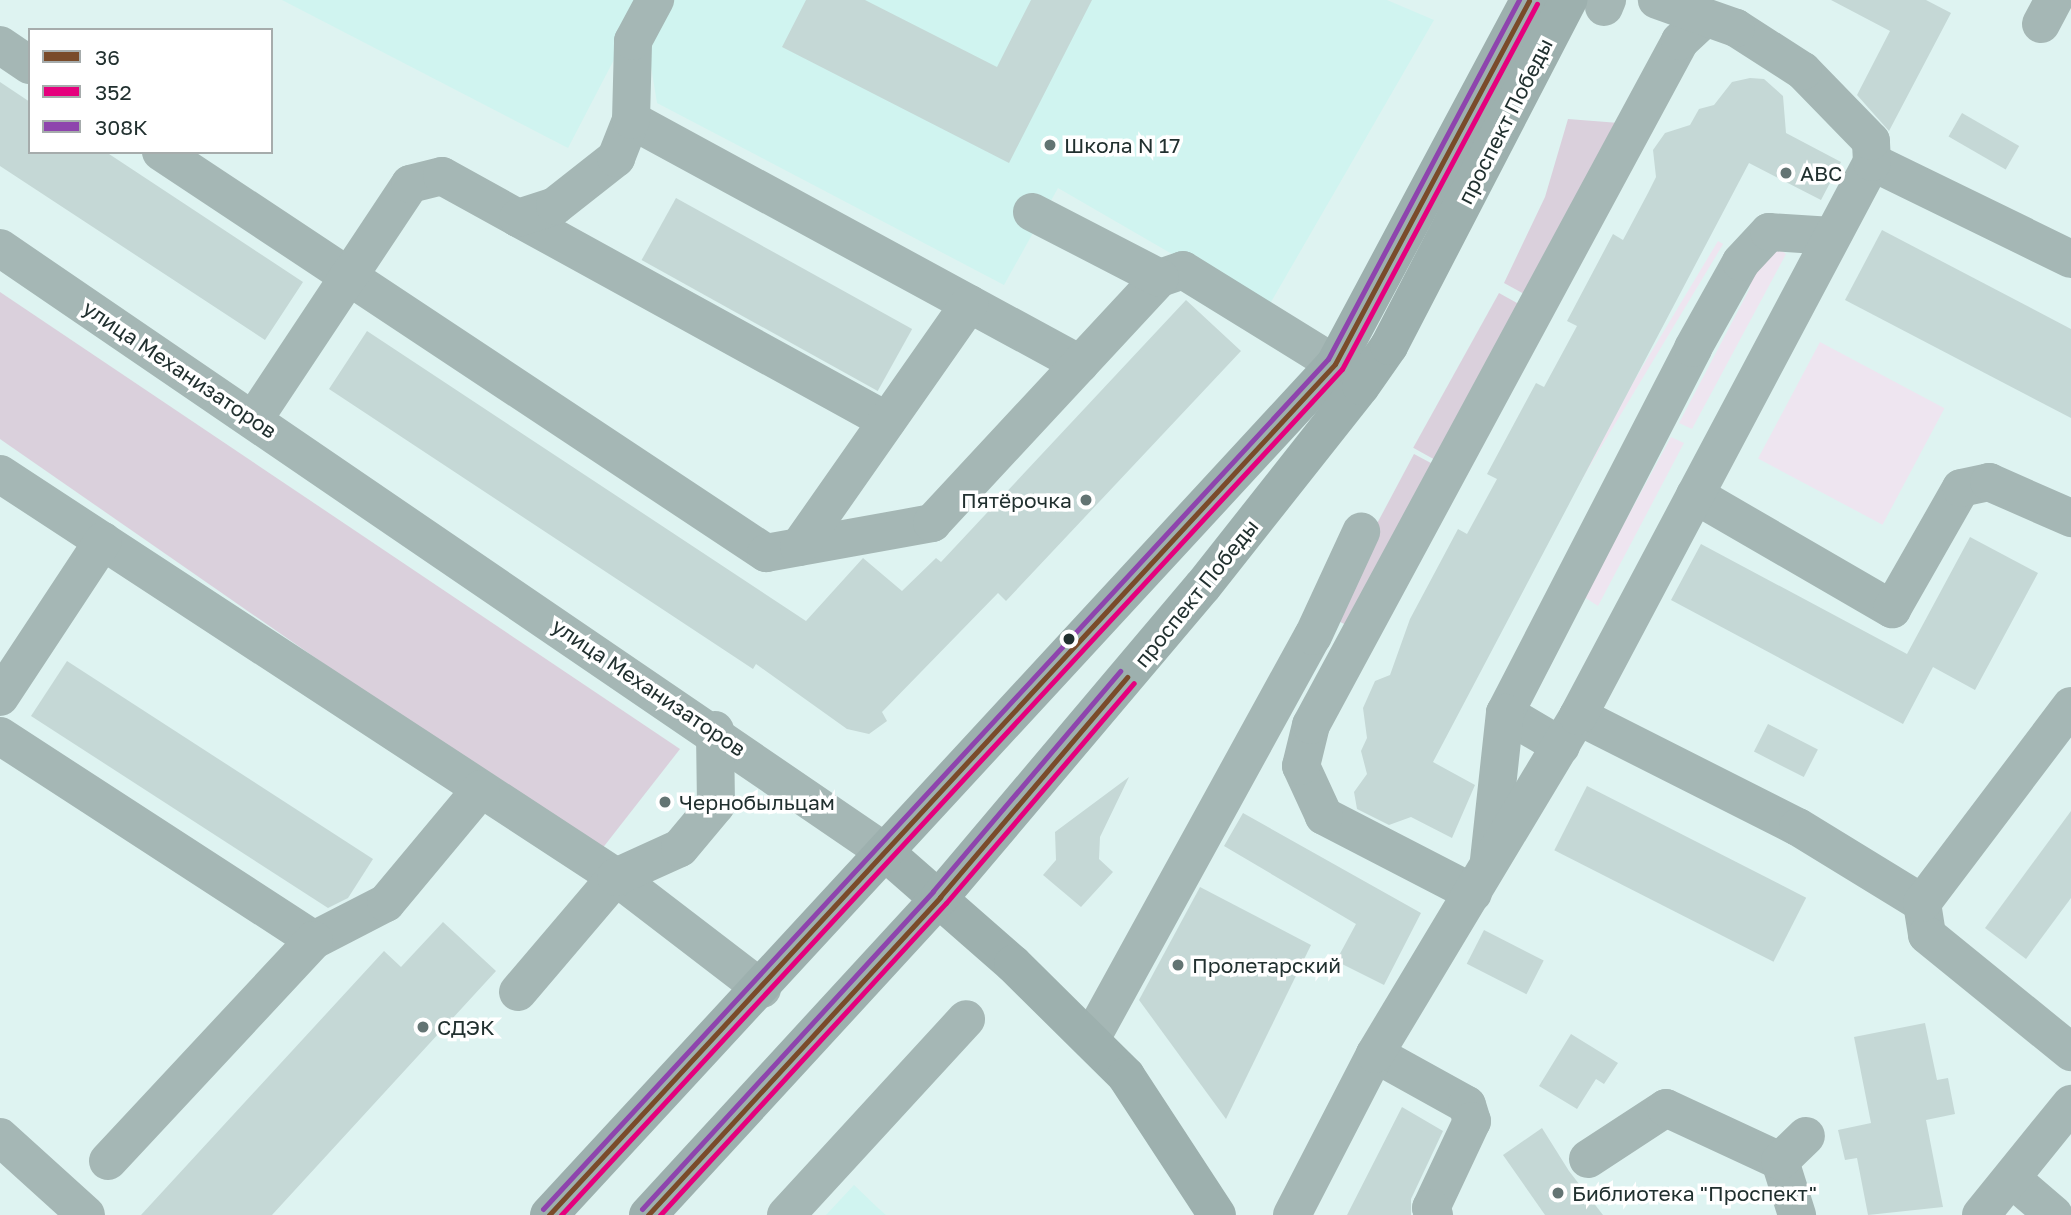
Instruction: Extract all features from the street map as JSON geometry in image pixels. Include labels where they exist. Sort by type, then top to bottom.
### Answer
[{"type":"main road","name":"проспект Победы","points":[[549,1215],[762,989],[1335,365],[1529,0]]},
{"type":"main road","name":"проспект Победы","points":[[648,1215],[940,897],[1203,586],[1381,359],[1593,3]]},
{"type":"main road","name":"улица Механизаторов","points":[[885,852],[940,897],[1091,1039],[1126,1076],[1217,1215]]},
{"type":"street","points":[[518,218],[587,186],[615,158],[631,120],[633,41],[655,0]]},
{"type":"street","points":[[1307,1205],[1375,1054],[1570,731],[1872,162],[1871,141],[1803,71],[1735,28],[1657,0]]},
{"type":"street","points":[[1481,880],[1324,816],[1308,792],[1301,766],[1311,725],[1680,41],[1704,19]]},
{"type":"street","points":[[0,46],[28,64]]},
{"type":"street","points":[[631,120],[1080,364]]},
{"type":"street","points":[[164,154],[766,553],[932,523],[1160,278],[1183,270],[1335,365]]},
{"type":"street","points":[[1872,162],[2071,259]]},
{"type":"street","points":[[254,419],[352,278],[410,184],[442,176],[887,421]]},
{"type":"street","points":[[1032,212],[1160,278]]},
{"type":"street","points":[[1481,880],[1505,713],[1741,261],[1769,232],[1832,236]]},
{"type":"street","name":"улица Механизаторов","points":[[0,248],[715,730],[885,852]]},
{"type":"street","points":[[799,547],[969,304]]},
{"type":"street","points":[[0,474],[616,877],[762,989]]},
{"type":"street","points":[[1695,495],[1892,610],[1961,488],[1989,482],[2071,518]]},
{"type":"street","points":[[1091,1039],[1322,616],[1361,532]]},
{"type":"street","points":[[0,697],[103,541]]},
{"type":"street","points":[[1322,616],[1356,639]]},
{"type":"street","points":[[2071,706],[1922,903],[1927,935],[2071,1052]]},
{"type":"street","points":[[1505,713],[1570,731],[1798,827],[1922,903]]},
{"type":"street","points":[[518,992],[616,877],[680,848],[716,805],[715,730]]},
{"type":"street","points":[[0,736],[314,940]]},
{"type":"street","points":[[108,1161],[314,940],[386,903],[481,789]]},
{"type":"street","points":[[786,1215],[966,1019]]},
{"type":"street","points":[[1375,1054],[1467,1105],[1472,1121],[1431,1208],[1434,1215]]},
{"type":"street","points":[[1981,1215],[2071,1104]]},
{"type":"street","points":[[1588,1159],[1666,1108],[1793,1149],[1797,1215]]},
{"type":"street","points":[[0,1137],[86,1215]]},
{"type":"street","points":[[2012,1179],[2054,1215]]},
{"type":"shaded area","points":[[282,0],[645,0],[568,148]]},
{"type":"shaded area","name":"Школа N 17","points":[[671,0],[1387,0],[1434,20],[1267,309],[1058,188],[1004,285],[657,103],[647,42]]},
{"type":"shaded area","points":[[1568,119],[1619,123],[1535,300],[1504,283],[1545,197]]},
{"type":"shaded area","points":[[1718,241],[1723,244],[1471,663],[1466,660]]},
{"type":"shaded area","points":[[1777,247],[1786,254],[1692,429],[1679,423],[1750,288],[1747,279]]},
{"type":"shaded area","points":[[0,292],[680,749],[598,854],[0,439]]},
{"type":"shaded area","points":[[1499,293],[1530,310],[1444,465],[1413,448]]},
{"type":"shaded area","points":[[1820,342],[1944,408],[1883,525],[1758,459]]},
{"type":"shaded area","points":[[1671,437],[1684,443],[1598,606],[1584,597]]},
{"type":"shaded area","points":[[1414,454],[1444,470],[1358,632],[1328,616]]},
{"type":"shaded area","points":[[854,1185],[878,1208],[886,1215],[826,1215]]},
{"type":"building","points":[[806,0],[865,0],[997,67],[1031,0],[1092,0],[1009,163],[782,47]]},
{"type":"building","points":[[1831,0],[1926,0],[1951,13],[1889,131],[1857,95],[1890,31]]},
{"type":"building","points":[[1750,78],[1764,79],[1783,96],[1786,133],[1841,162],[1821,200],[1749,163],[1433,762],[1475,785],[1452,838],[1411,817],[1389,825],[1357,809],[1354,792],[1367,774],[1361,751],[1367,738],[1363,708],[1375,681],[1390,675],[1410,619],[1458,529],[1467,534],[1497,479],[1487,474],[1536,383],[1544,387],[1577,326],[1567,321],[1613,234],[1623,240],[1648,193],[1656,177],[1653,150],[1665,133],[1690,125],[1699,109],[1714,105],[1732,82]]},
{"type":"building","points":[[0,82],[28,101],[28,154],[109,154],[303,282],[265,340],[0,166]]},
{"type":"building","points":[[1962,113],[2019,146],[2006,169],[1948,136]]},
{"type":"building","points":[[676,198],[912,329],[878,391],[642,260]]},
{"type":"building","points":[[1882,230],[2071,329],[2071,418],[1845,300]]},
{"type":"building","points":[[1186,300],[1241,351],[1006,601],[998,593],[882,712],[887,721],[869,734],[847,729],[756,664],[753,669],[329,389],[367,331],[806,621],[863,558],[902,591],[936,558],[941,562]]},
{"type":"building","points":[[1970,537],[2038,573],[1975,690],[1933,667],[1903,724],[1671,600],[1701,544],[1907,654]]},
{"type":"building","points":[[67,661],[373,859],[348,898],[328,908],[31,716]]},
{"type":"building","points":[[1768,724],[1818,749],[1804,777],[1754,752]]},
{"type":"building","points":[[1129,777],[1100,837],[1099,859],[1113,872],[1081,907],[1043,875],[1056,860],[1055,832]]},
{"type":"building","points":[[1587,786],[1806,898],[1774,962],[1554,850]]},
{"type":"building","points":[[2071,811],[2071,898],[2026,959],[1985,928]]},
{"type":"building","points":[[1243,813],[1421,913],[1384,985],[1336,961],[1356,924],[1224,846]]},
{"type":"building","points":[[1200,887],[1311,945],[1226,1119],[1139,1000]]},
{"type":"building","points":[[443,922],[496,971],[272,1215],[141,1215],[384,951],[401,967]]},
{"type":"building","points":[[1484,930],[1544,960],[1526,994],[1467,964]]},
{"type":"building","points":[[1925,1023],[1937,1080],[1948,1078],[1955,1114],[1926,1120],[1943,1207],[1868,1215],[1857,1158],[1845,1160],[1838,1130],[1871,1123],[1854,1037]]},
{"type":"building","points":[[1571,1034],[1618,1063],[1604,1084],[1596,1079],[1577,1109],[1539,1086]]},
{"type":"building","points":[[1402,1107],[1443,1131],[1411,1199],[1411,1215],[1347,1215]]},
{"type":"building","name":"Библиотека \"Проспект\"","points":[[1542,1128],[1569,1171],[1603,1215],[1545,1215],[1503,1155]]},
{"type":"transit line","name":"308К","points":[[543,1209],[1328,359],[1519,0]]},
{"type":"transit line","name":"36","points":[[549,1215],[1335,364],[1529,0]]},
{"type":"transit line","name":"352","points":[[561,1215],[1342,369],[1537,4]]},
{"type":"transit line","name":"308К","points":[[642,1209],[933,891],[1120,671]]},
{"type":"transit line","name":"36","points":[[648,1215],[940,897],[1127,677]]},
{"type":"transit line","name":"352","points":[[660,1215],[946,903],[1134,683]]},
{"type":"place","name":"Школа N 17","points":[[1050,145]]},
{"type":"place","name":"АВС","points":[[1786,173]]},
{"type":"place","name":"Пятёрочка","points":[[1086,500]]},
{"type":"place","name":"Чернобыльцам","points":[[665,802]]},
{"type":"place","name":"Пролетарский","points":[[1178,965]]},
{"type":"place","name":"СДЭК","points":[[423,1027]]},
{"type":"place","name":"Библиотека \"Проспект\"","points":[[1558,1193]]}]
